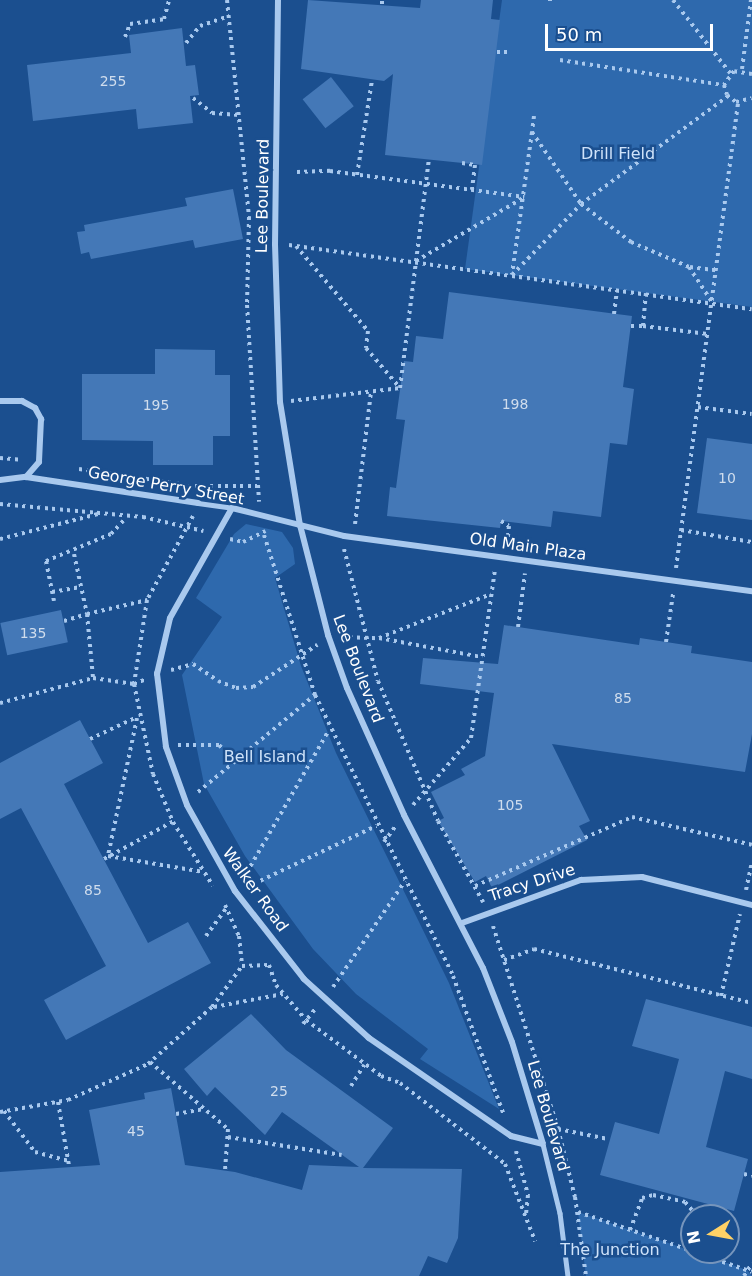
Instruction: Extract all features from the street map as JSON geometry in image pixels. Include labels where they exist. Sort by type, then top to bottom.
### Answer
[{"type":"street","name":"Lee Boulevard","points":[[278,0],[275,244],[280,402],[300,525],[328,635],[404,815],[462,923],[512,1042],[543,1144]]},
{"type":"street","points":[[0,401],[22,400],[35,408],[44,432],[39,462],[26,477]]},
{"type":"street","name":"George Perry Street","points":[[0,480],[26,477],[198,502]]},
{"type":"street","name":"George Perry Street","points":[[232,508],[300,525]]},
{"type":"street","name":"Walker Road","points":[[232,508],[170,618],[157,674],[166,747],[187,805],[235,891],[304,979],[369,1038],[511,1136],[543,1144]]},
{"type":"street","name":"Old Main Plaza","points":[[300,525],[353,537],[752,591]]},
{"type":"street","name":"Tracy Drive","points":[[462,923],[581,880],[642,877],[752,905]]},
{"type":"lane","name":"George Perry Street","points":[[198,502],[232,508]]},
{"type":"lane","name":"Lee Boulevard","points":[[543,1144],[560,1213],[568,1276]]},
{"type":"path","points":[[125,37],[130,24],[164,19],[169,0]]},
{"type":"path","points":[[227,0],[249,217],[247,305],[255,405],[257,486],[261,517],[267,527],[264,535],[302,657],[329,729],[474,1025],[528,1195],[526,1215]]},
{"type":"path","points":[[673,0],[730,74]]},
{"type":"path","points":[[742,69],[752,0]]},
{"type":"path","points":[[186,43],[200,26],[229,16]]},
{"type":"path","points":[[497,52],[508,52]]},
{"type":"path","points":[[560,60],[724,85]]},
{"type":"path","points":[[752,74],[742,69],[730,74],[724,85],[728,96],[738,102],[752,99]]},
{"type":"path","points":[[357,175],[372,80]]},
{"type":"path","points":[[512,275],[581,204],[728,96]]},
{"type":"path","points":[[193,98],[212,113],[238,115]]},
{"type":"path","points":[[666,642],[738,102]]},
{"type":"path","points":[[512,275],[534,116]]},
{"type":"path","points":[[532,132],[581,204],[631,242],[689,267],[716,270]]},
{"type":"path","points":[[400,388],[429,160]]},
{"type":"path","points":[[462,163],[475,165],[472,190]]},
{"type":"path","points":[[297,172],[357,175],[524,197]]},
{"type":"path","points":[[415,261],[524,197]]},
{"type":"path","points":[[275,244],[415,261],[752,309]]},
{"type":"path","points":[[296,246],[368,331],[366,348],[400,388]]},
{"type":"path","points":[[689,267],[712,303]]},
{"type":"path","points":[[614,314],[617,290]]},
{"type":"path","points":[[643,326],[646,294]]},
{"type":"path","points":[[631,326],[708,334]]},
{"type":"path","points":[[255,405],[400,388]]},
{"type":"path","points":[[353,537],[371,392]]},
{"type":"path","points":[[698,407],[752,414]]},
{"type":"path","points":[[0,458],[39,462]]},
{"type":"path","points":[[72,468],[144,475],[187,486],[257,486]]},
{"type":"path","points":[[0,504],[102,513],[188,528],[236,542],[264,535]]},
{"type":"path","points":[[0,539],[102,513]]},
{"type":"path","points":[[54,601],[46,561],[74,554],[111,534],[127,518]]},
{"type":"path","points":[[501,521],[509,526],[505,557]]},
{"type":"path","points":[[188,528],[147,600],[134,684],[138,717],[146,751],[173,822],[216,890]]},
{"type":"path","points":[[681,530],[752,542]]},
{"type":"path","points":[[74,554],[87,614],[93,678]]},
{"type":"path","points":[[384,842],[404,815],[471,738],[497,556]]},
{"type":"path","points":[[518,627],[527,560]]},
{"type":"path","points":[[52,592],[81,587]]},
{"type":"path","points":[[379,638],[491,594]]},
{"type":"path","points":[[64,621],[147,600]]},
{"type":"path","points":[[0,703],[93,678],[134,684],[157,674],[193,664],[226,684],[253,687],[302,657],[328,635],[379,638],[482,657]]},
{"type":"path","points":[[106,858],[173,822],[187,805],[234,760],[315,695]]},
{"type":"path","points":[[90,739],[138,717]]},
{"type":"path","points":[[106,858],[138,717]]},
{"type":"path","points":[[206,936],[227,908],[329,729]]},
{"type":"path","points":[[146,751],[206,742],[224,749],[234,760]]},
{"type":"path","points":[[475,886],[632,817],[752,844]]},
{"type":"path","points":[[235,891],[286,872],[376,826]]},
{"type":"path","points":[[106,858],[205,872]]},
{"type":"path","points":[[722,996],[752,862]]},
{"type":"path","points":[[305,1022],[405,881]]},
{"type":"path","points":[[58,1102],[68,1164],[35,1152],[2,1111],[58,1102],[150,1062],[212,1007],[242,966],[239,936],[221,898]]},
{"type":"path","points":[[504,960],[534,949],[752,1003]]},
{"type":"path","points":[[242,966],[269,965],[270,976],[305,1022],[364,1065],[400,1083],[494,1153],[511,1175],[535,1241]]},
{"type":"path","points":[[212,1007],[283,994]]},
{"type":"path","points":[[150,1062],[228,1129],[225,1171]]},
{"type":"path","points":[[351,1086],[364,1065]]},
{"type":"path","points":[[176,1114],[204,1109]]},
{"type":"path","points":[[558,1129],[608,1139]]},
{"type":"path","points":[[228,1137],[342,1155]]},
{"type":"path","points":[[744,1174],[752,1176]]},
{"type":"path","points":[[630,1230],[642,1198],[653,1195],[687,1204]]},
{"type":"path","points":[[578,1212],[680,1247]]},
{"type":"path","points":[[745,1276],[750,1271],[752,1263]]},
{"type":"path","points":[[730,1264],[750,1271]]},
{"type":"green space","name":"Drill Field","points":[[502,0],[752,0],[752,307],[465,269]]},
{"type":"green space","name":"Bell Island","points":[[246,524],[282,532],[293,548],[295,564],[275,578],[301,666],[336,753],[449,983],[499,1109],[420,1059],[428,1049],[356,994],[313,949],[245,856],[204,784],[182,675],[222,617],[196,598],[234,534]]},
{"type":"green space","name":"The Junction","points":[[578,1212],[680,1247],[680,1264],[730,1264],[747,1270],[752,1276],[586,1276]]},
{"type":"building","points":[[308,0],[420,8],[421,0],[493,0],[491,19],[500,20],[482,165],[385,155],[393,74],[384,81],[301,69]]},
{"type":"building","points":[[182,28],[186,66],[195,65],[199,95],[190,96],[193,123],[138,129],[136,109],[33,121],[27,65],[131,53],[129,35]]},
{"type":"building","points":[[331,77],[354,106],[325,128],[303,99]]},
{"type":"building","points":[[233,189],[243,239],[195,248],[193,240],[91,259],[89,252],[81,254],[77,232],[85,231],[84,225],[187,206],[185,198]]},
{"type":"building","points":[[449,292],[632,316],[623,387],[634,389],[627,445],[610,443],[601,517],[553,511],[551,527],[501,521],[500,528],[387,516],[390,487],[396,488],[405,420],[396,419],[404,361],[413,362],[416,336],[443,339]]},
{"type":"building","points":[[155,349],[215,350],[215,375],[230,375],[230,436],[213,436],[213,465],[153,465],[153,441],[82,440],[82,374],[155,374]]},
{"type":"building","points":[[707,438],[752,444],[752,520],[697,513]]},
{"type":"building","points":[[61,610],[68,642],[7,655],[0,623]]},
{"type":"building","points":[[504,625],[639,645],[640,638],[692,646],[691,653],[752,662],[752,734],[745,772],[552,744],[590,821],[579,826],[587,840],[492,888],[486,876],[475,882],[438,821],[444,818],[431,792],[465,775],[461,769],[485,756],[494,693],[420,684],[423,658],[498,664]]},
{"type":"building","points":[[80,720],[103,763],[64,784],[148,943],[188,922],[211,963],[66,1040],[44,1000],[106,966],[21,808],[0,819],[0,763]]},
{"type":"building","points":[[646,999],[752,1027],[752,1079],[725,1071],[706,1147],[748,1159],[736,1204],[708,1204],[600,1175],[615,1122],[659,1134],[679,1059],[632,1046]]},
{"type":"building","points":[[251,1014],[286,1050],[393,1128],[363,1168],[462,1169],[458,1238],[447,1263],[428,1256],[419,1276],[0,1276],[0,1172],[100,1165],[89,1110],[145,1099],[144,1093],[171,1088],[185,1165],[235,1172],[302,1190],[309,1165],[359,1167],[282,1112],[265,1135],[215,1087],[207,1096],[184,1069]]}]
